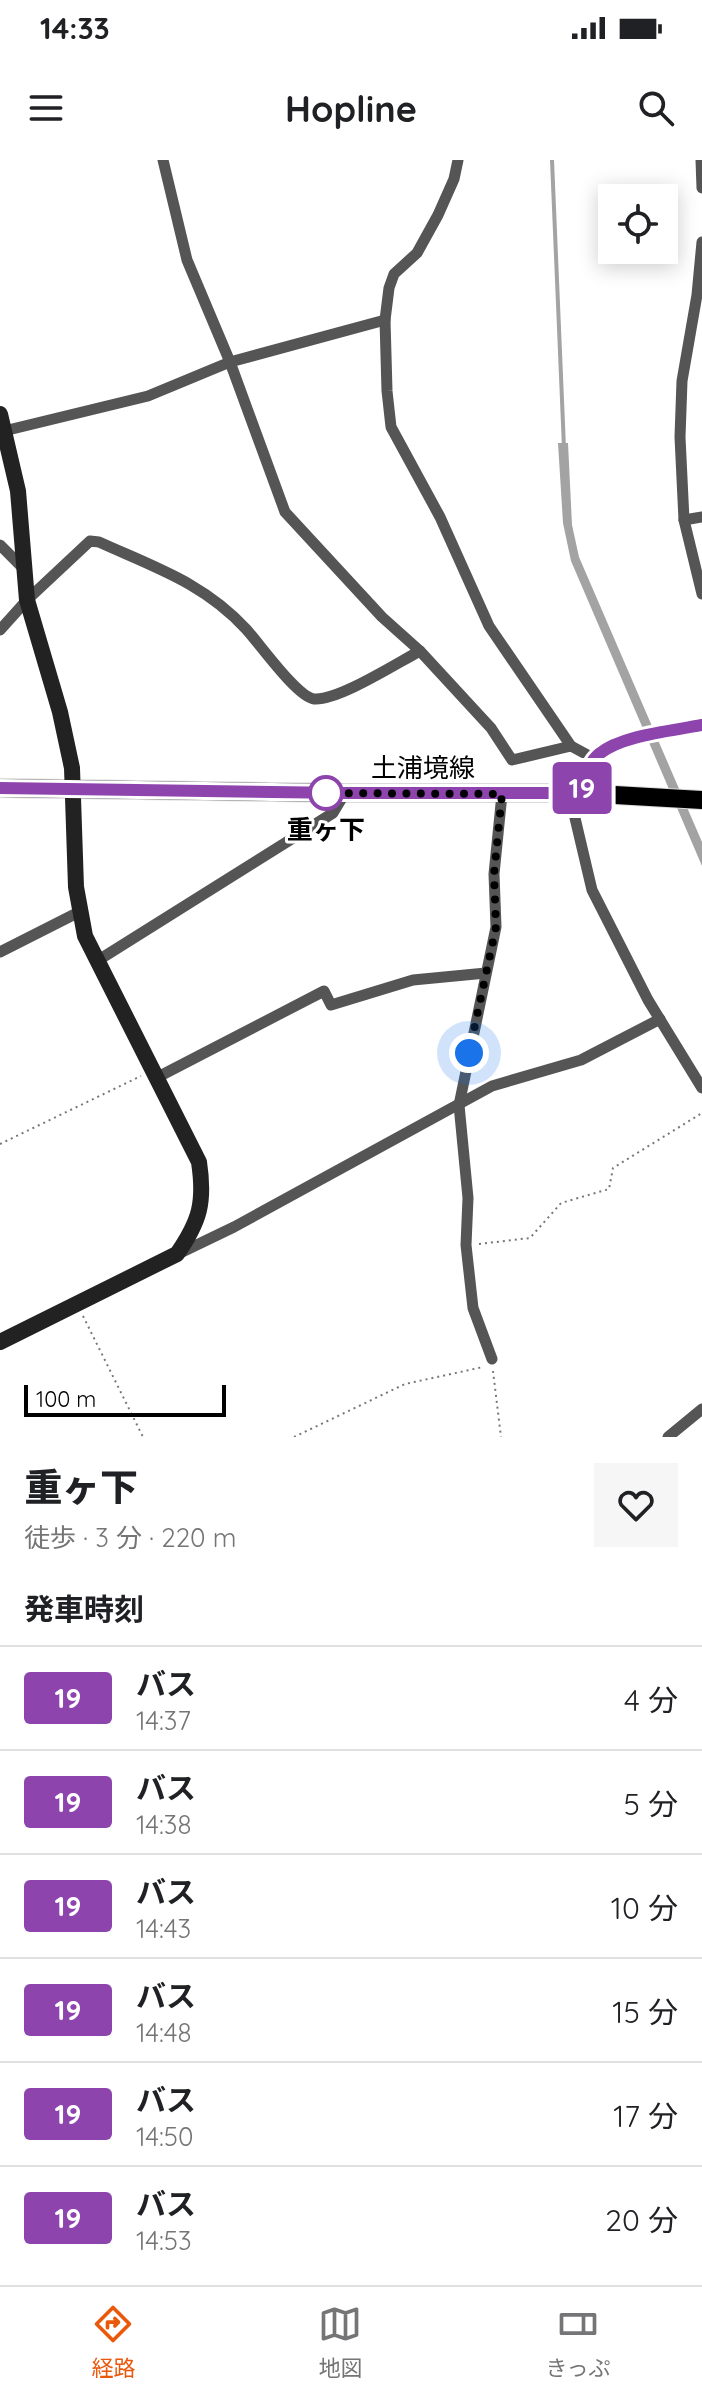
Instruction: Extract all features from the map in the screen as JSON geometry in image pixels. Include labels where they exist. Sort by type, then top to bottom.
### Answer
[{"type":"main road","name":"土浦境線","points":[[0,788],[580,793],[702,800]]},
{"type":"street","points":[[163,160],[187,260],[230,362],[285,512],[491,728],[512,760],[571,746]]},
{"type":"street","points":[[458,160],[454,179],[417,253],[394,274],[385,320],[391,427],[440,517],[489,626],[571,746],[595,759]]},
{"type":"street","points":[[701,160],[702,188]]},
{"type":"street","points":[[702,242],[700,295],[682,381],[680,437],[684,520],[702,594]]},
{"type":"street","points":[[4,431],[148,396],[230,362],[385,320]]},
{"type":"street","points":[[0,414],[18,491],[27,600],[66,737],[74,788],[76,887],[85,936],[199,1162],[202,1186],[199,1216],[177,1254]]},
{"type":"street","points":[[684,520],[702,517]]},
{"type":"street","points":[[0,630],[90,541],[99,542],[207,593],[243,626],[310,699],[348,690],[420,651]]},
{"type":"street","points":[[0,545],[23,568]]},
{"type":"street","points":[[702,725],[619,744],[595,759],[580,793],[575,818],[592,890],[660,1019],[702,1088]]},
{"type":"street","points":[[97,961],[333,813],[345,793]]},
{"type":"street","points":[[492,1359],[473,1308],[466,1245],[468,1198],[459,1105],[496,927],[494,874],[502,794]]},
{"type":"street","points":[[0,952],[79,912]]},
{"type":"street","points":[[154,1074],[324,991],[331,1005],[413,980],[486,973]]},
{"type":"street","points":[[0,1342],[234,1227],[492,1086],[581,1060],[660,1019]]},
{"type":"street","points":[[668,1437],[702,1409]]},
{"type":"path","points":[[0,1144],[154,1074]]},
{"type":"path","points":[[466,1245],[530,1238],[561,1203],[609,1189],[613,1168],[702,1113]]},
{"type":"path","points":[[77,1304],[143,1437]]},
{"type":"path","points":[[294,1437],[405,1384],[492,1364],[501,1437]]},
{"type":"shaded area","points":[[558,443],[568,443],[572,525],[579,557],[702,842],[702,866],[571,561],[563,523]]},
{"type":"waterway","points":[[552,160],[564,448]]},
{"type":"bus line","name":"19","points":[[0,788],[580,793],[589,768],[604,751],[646,736],[702,725]]},
{"type":"place","name":"重ヶ下","points":[[326,793]]},
{"type":"route","points":[[326,793],[323,793],[502,794],[494,874],[496,927],[469,1053]]}]
